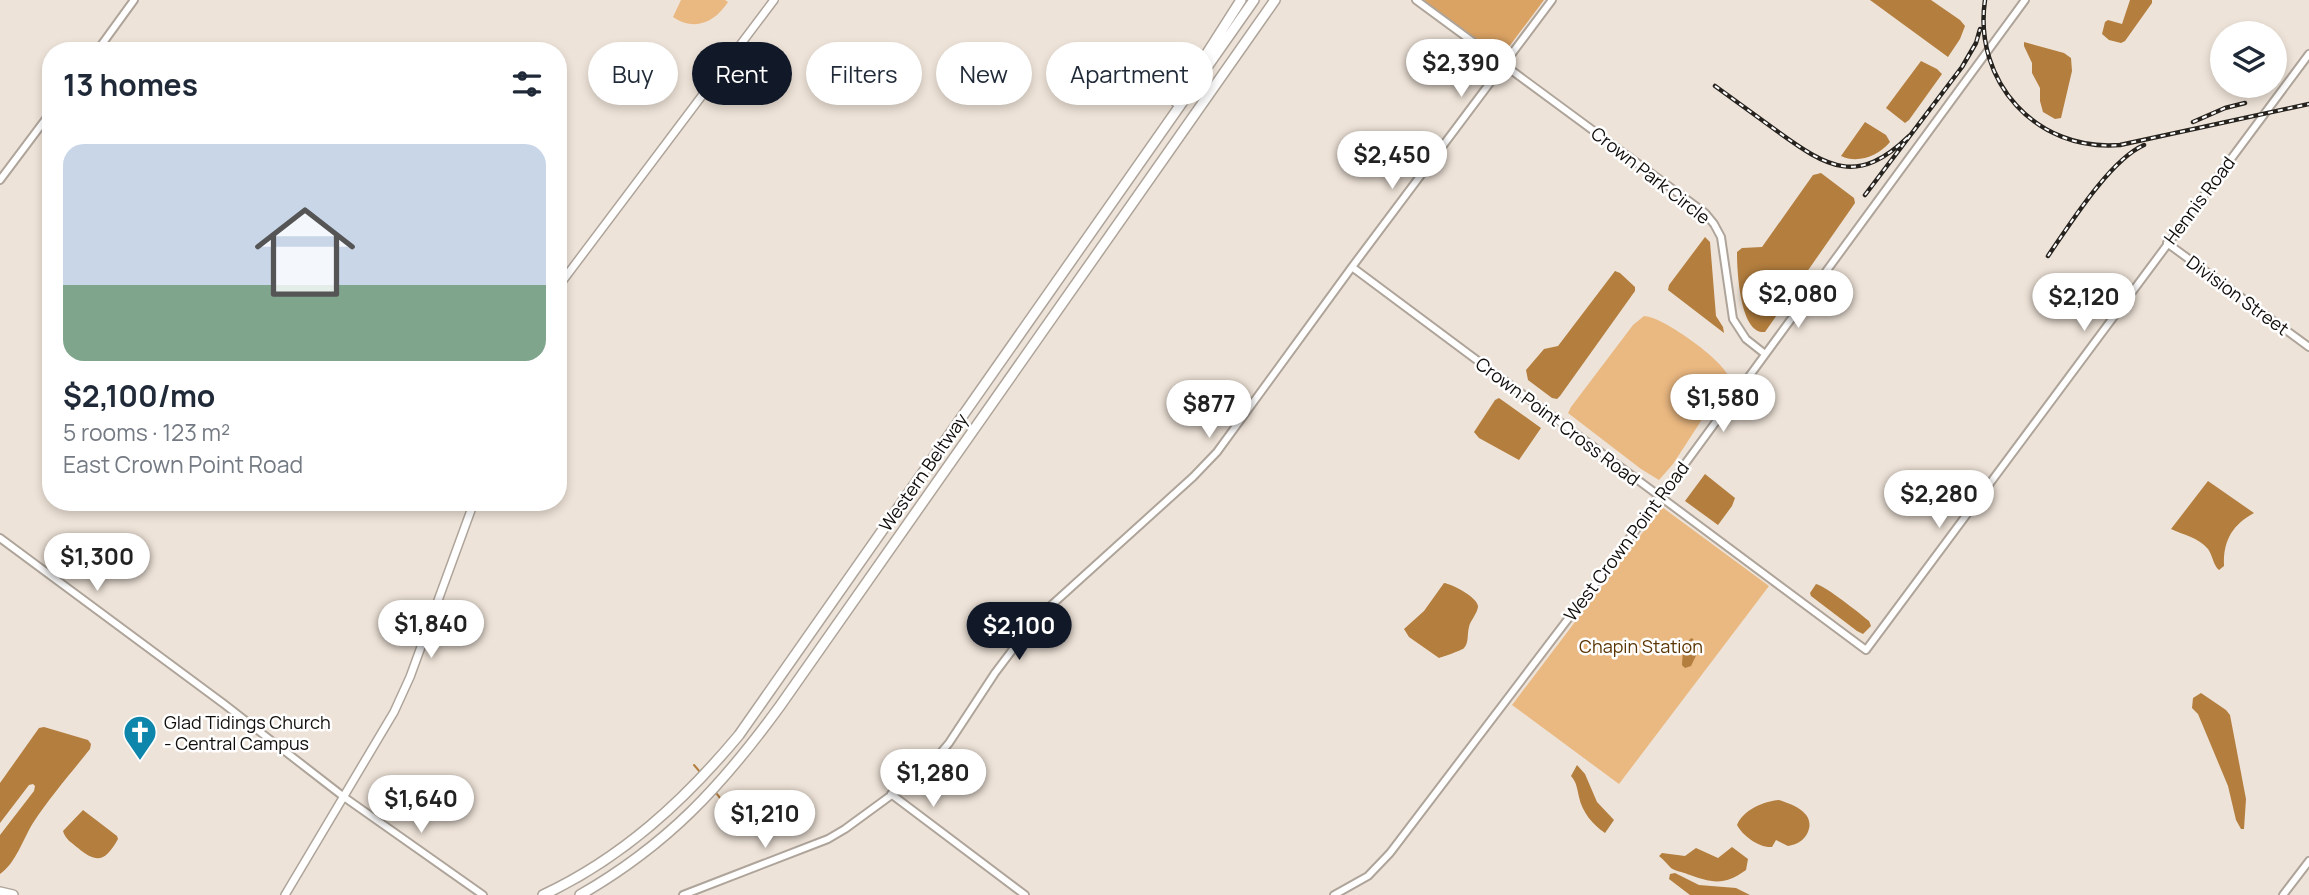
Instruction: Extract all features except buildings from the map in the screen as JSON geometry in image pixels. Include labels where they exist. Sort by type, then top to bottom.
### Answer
[{"type":"highway","points":[[1104,214],[1241,0]]},
{"type":"highway","name":"Western Beltway","points":[[544,895],[580,875],[657,821],[710,769],[764,701],[1254,0]]},
{"type":"highway","name":"Western Beltway","points":[[580,895],[648,850],[722,782],[780,706],[1275,0]]},
{"type":"highway","points":[[1225,71],[1282,0]]},
{"type":"highway","points":[[0,892],[13,895]]},
{"type":"main road","points":[[567,275],[774,0]]},
{"type":"main road","points":[[285,895],[404,692],[471,511]]},
{"type":"street","points":[[104,42],[134,0]]},
{"type":"street","name":"Crown Park Circle","points":[[1416,0],[1704,213],[1721,237],[1733,319],[1746,339],[1765,354]]},
{"type":"street","points":[[684,895],[828,839],[927,768],[1035,620],[1206,466],[1552,0]]},
{"type":"street","name":"West Crown Point Road","points":[[1334,895],[1368,876],[1391,853],[1660,498],[2025,0]]},
{"type":"street","name":"Hennis Road","points":[[1866,650],[2309,54]]},
{"type":"street","points":[[0,180],[42,124]]},
{"type":"street","name":"Division Street","points":[[2167,243],[2309,346]]},
{"type":"street","name":"Crown Point Cross Road","points":[[1352,267],[1866,650]]},
{"type":"street","points":[[0,538],[224,704],[344,797],[483,895]]},
{"type":"street","points":[[891,794],[1025,895]]},
{"type":"street","points":[[2283,895],[2309,861]]},
{"type":"green space","points":[[681,0],[728,2],[717,15],[704,23],[689,24],[673,17]]},
{"type":"green space","points":[[1644,316],[1664,323],[1692,341],[1717,361],[1729,378],[1673,464],[1659,480],[1568,413],[1633,325]]},
{"type":"green space","name":"Chapin Station","points":[[1662,507],[1769,586],[1619,784],[1512,705]]},
{"type":"shaded area","points":[[1415,0],[1544,0],[1502,56],[1446,23]]},
{"type":"shaded area","points":[[1870,0],[1931,0],[1965,26],[1948,57]]},
{"type":"shaded area","points":[[2130,0],[2152,0],[2152,3],[2125,41],[2121,43],[2109,40],[2102,34],[2105,22],[2108,20],[2122,24]]},
{"type":"shaded area","points":[[2024,42],[2064,53],[2071,58],[2072,71],[2061,118],[2055,119],[2043,112],[2040,88],[2032,73],[2032,63]]},
{"type":"shaded area","points":[[1921,61],[1942,74],[1905,123],[1886,108]]},
{"type":"shaded area","points":[[1865,122],[1886,135],[1890,142],[1880,151],[1861,159],[1841,156]]},
{"type":"shaded area","points":[[1821,173],[1854,198],[1855,203],[1765,332],[1757,330],[1745,313],[1737,252],[1742,248],[1762,247],[1813,175]]},
{"type":"shaded area","points":[[1705,237],[1710,242],[1716,316],[1724,333],[1668,290]]},
{"type":"shaded area","points":[[1615,271],[1635,287],[1635,291],[1560,396],[1557,399],[1552,398],[1528,380],[1526,370],[1544,349],[1558,346]]},
{"type":"shaded area","points":[[1499,398],[1541,428],[1519,460],[1479,438],[1474,432]]},
{"type":"shaded area","points":[[1705,474],[1735,498],[1718,525],[1685,501]]},
{"type":"shaded area","points":[[2208,481],[2254,513],[2230,535],[2225,549],[2224,566],[2219,570],[2204,545],[2171,529]]},
{"type":"shaded area","points":[[1444,583],[1470,596],[1478,607],[1470,625],[1466,646],[1439,658],[1409,637],[1404,629],[1424,611]]},
{"type":"shaded area","points":[[1816,584],[1850,606],[1869,621],[1871,626],[1863,634],[1857,631],[1811,596]]},
{"type":"shaded area","points":[[1692,638],[1697,645],[1697,652],[1691,666],[1685,668],[1682,665],[1684,650],[1686,643]]},
{"type":"shaded area","points":[[2201,693],[2230,715],[2246,799],[2244,829],[2241,829],[2236,820],[2228,786],[2198,714],[2192,708],[2193,698]]},
{"type":"shaded area","points":[[44,727],[88,740],[90,749],[53,794],[29,829],[15,857],[0,874],[0,835],[35,786],[29,785],[0,823],[0,783],[39,728]]},
{"type":"shaded area","points":[[1577,765],[1585,774],[1597,802],[1614,820],[1605,833],[1592,822],[1580,803],[1576,784],[1571,776]]},
{"type":"shaded area","points":[[1779,800],[1803,811],[1809,821],[1807,834],[1801,841],[1788,846],[1776,840],[1772,847],[1752,841],[1737,825],[1740,820],[1761,804]]},
{"type":"shaded area","points":[[83,810],[117,836],[118,839],[110,852],[101,858],[91,857],[64,834],[63,831]]},
{"type":"shaded area","points":[[1732,847],[1748,859],[1746,870],[1724,881],[1704,879],[1675,870],[1659,856],[1662,853],[1685,856],[1696,848],[1718,858]]},
{"type":"shaded area","points":[[1675,873],[1699,885],[1736,888],[1750,895],[1690,895],[1669,879],[1670,874]]},
{"type":"waterway","points":[[694,765],[700,772]]},
{"type":"waterway","points":[[716,793],[726,805]]},
{"type":"railway","points":[[1985,0],[1984,30],[1989,58],[2000,83],[2016,106],[2037,124],[2062,137],[2090,144],[2120,145],[2309,104]]},
{"type":"railway","points":[[1865,195],[1962,67],[1976,43],[1980,29]]},
{"type":"railway","points":[[1715,86],[1795,144],[1828,162],[1843,166],[1874,162],[1891,152],[1909,136]]},
{"type":"railway","points":[[2193,122],[2225,108],[2245,103]]},
{"type":"railway","points":[[2048,256],[2104,178],[2131,153],[2144,145]]},
{"type":"place","name":"Glad Tidings Church - Central Campus","points":[[140,762]]}]
